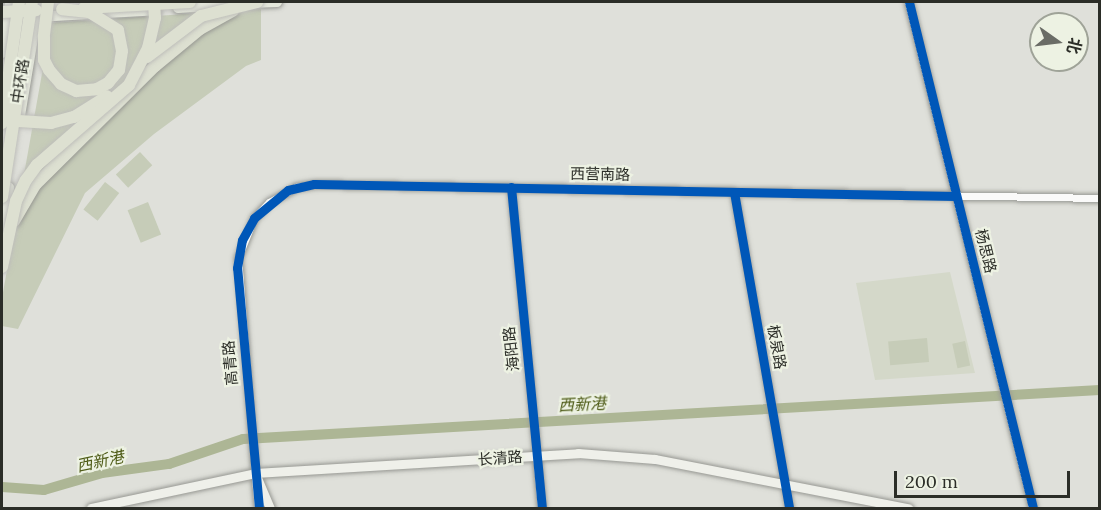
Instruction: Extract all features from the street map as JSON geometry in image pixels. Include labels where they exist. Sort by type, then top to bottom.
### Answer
[{"type":"highway","name":"中环路","points":[[2,122],[19,2]]},
{"type":"highway","name":"中环路","points":[[2,197],[32,2]]},
{"type":"highway","points":[[48,2],[44,60],[49,70],[61,84],[76,91],[97,89],[108,83],[119,70],[122,51],[118,30],[89,12],[62,9]]},
{"type":"highway","points":[[2,267],[5,234],[16,201],[37,165],[105,108],[138,72],[148,48],[154,2]]},
{"type":"highway","points":[[4,16],[62,9],[190,2]]},
{"type":"highway","points":[[2,122],[29,124],[74,117],[98,104],[185,24],[201,16],[250,2]]},
{"type":"highway","points":[[5,234],[35,185],[155,66],[200,29],[250,2]]},
{"type":"main road","points":[[2,53],[4,16],[10,2]]},
{"type":"main road","points":[[5,234],[39,2]]},
{"type":"main road","points":[[4,16],[36,18],[276,2]]},
{"type":"main road","name":"长清路","points":[[91,508],[255,473],[537,455],[626,455],[908,508]]},
{"type":"main road","name":"高青路","points":[[255,473],[259,508]]},
{"type":"main road","name":"高青路","points":[[255,473],[270,508]]},
{"type":"street","name":"杨思路","points":[[909,2],[1033,508]]},
{"type":"street","name":"西营南路","points":[[254,218],[278,196],[304,185],[1100,198]]},
{"type":"street","name":"海阳路","points":[[511,187],[542,508]]},
{"type":"street","name":"板泉路","points":[[734,192],[789,508]]},
{"type":"street","name":"高青路","points":[[254,218],[242,240],[237,268],[255,473]]},
{"type":"shaded area","points":[[261,9],[261,60],[246,66],[154,134],[85,193],[18,329],[2,326],[2,298],[51,23]]},
{"type":"shaded area","points":[[140,152],[152,165],[128,188],[116,175]]},
{"type":"shaded area","points":[[105,182],[119,193],[98,221],[83,210]]},
{"type":"shaded area","points":[[148,202],[161,234],[141,243],[128,210]]},
{"type":"shaded area","points":[[950,272],[975,373],[875,380],[856,283]]},
{"type":"shaded area","points":[[927,338],[929,362],[890,365],[888,341]]},
{"type":"shaded area","points":[[965,341],[970,365],[957,368],[952,344]]},
{"type":"waterway","name":"西新港","points":[[2,487],[44,490],[102,473],[169,464],[243,439],[1100,390]]},
{"type":"cycle path","points":[[909,2],[1033,508]]},
{"type":"cycle path","points":[[259,508],[237,268],[242,240],[254,218],[288,190],[314,184],[956,196]]},
{"type":"cycle path","points":[[511,187],[542,508]]},
{"type":"cycle path","points":[[734,192],[789,508]]}]
